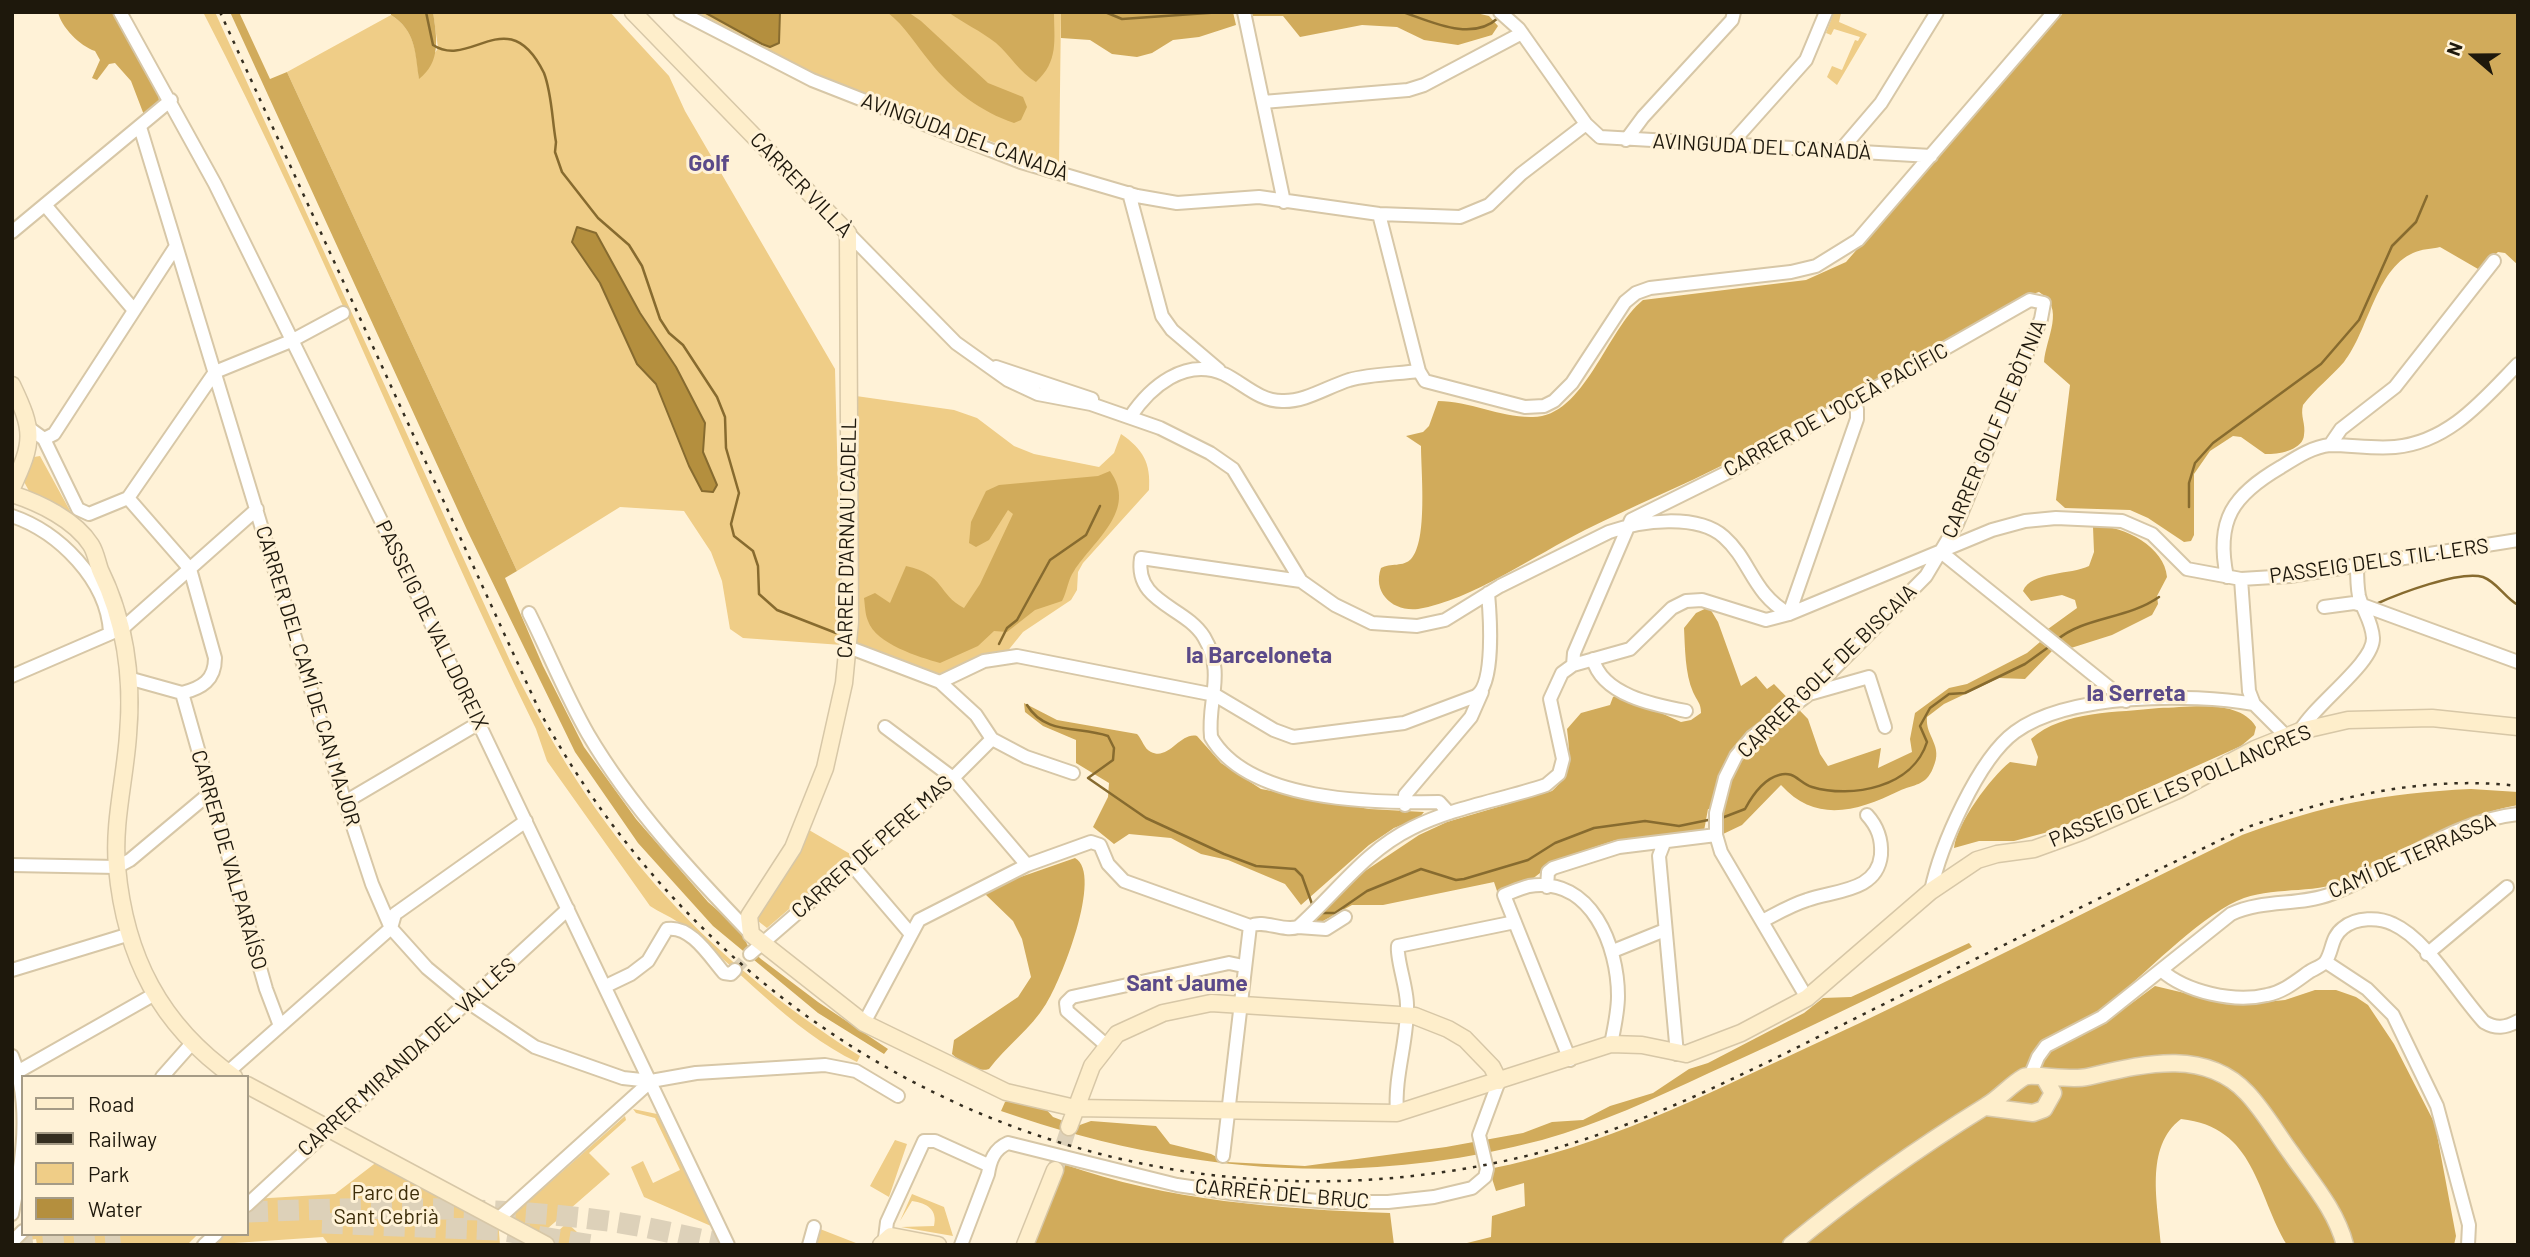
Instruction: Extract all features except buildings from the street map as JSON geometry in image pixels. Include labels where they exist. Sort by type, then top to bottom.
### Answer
[{"type":"street","name":"PASSEIG DE VALLDOREIX","points":[[120,12],[171,100],[291,341],[479,723],[729,1245]]},
{"type":"street","name":"CARRER VILLÀ","points":[[634,12],[848,233],[971,354],[995,366],[1081,394],[1210,453],[1233,470],[1301,581]]},
{"type":"street","name":"AVINGUDA DEL CANADÀ","points":[[680,12],[823,84],[1021,162],[1129,193],[1177,203],[1242,196],[1379,214],[1460,217],[1476,212],[1507,190],[1521,174],[1590,129],[1626,140],[1931,156]]},
{"type":"street","points":[[1626,140],[1643,117],[1732,20],[1734,12]]},
{"type":"street","points":[[1730,145],[1806,60],[1826,12]]},
{"type":"street","points":[[1840,151],[1881,103],[1937,12]]},
{"type":"street","points":[[1379,214],[1419,371],[1425,381],[1525,407],[1544,406],[1554,401],[1573,383],[1625,302],[1636,293],[1650,288],[1791,272],[1816,266],[1858,240],[2054,12]]},
{"type":"street","points":[[1244,16],[1284,202]]},
{"type":"street","points":[[1505,16],[1522,33],[1590,129]]},
{"type":"street","points":[[1263,102],[1408,90],[1424,85],[1522,33]]},
{"type":"street","points":[[12,232],[171,100]]},
{"type":"street","name":"CARRER DEL CAMÍ DE CAN MAJOR","points":[[140,127],[345,803],[372,884],[391,928],[427,968],[468,1002],[535,1046],[623,1078],[651,1081]]},
{"type":"street","points":[[1129,193],[1162,316],[1172,330],[1223,374],[1267,399],[1283,401],[1298,399],[1350,380],[1419,371]]},
{"type":"street","points":[[45,205],[134,309]]},
{"type":"street","name":"CARRER D'ARNAU CADELL","points":[[754,944],[749,916],[793,848],[825,768],[844,682],[850,622],[848,233]]},
{"type":"street","points":[[44,439],[54,433],[176,246]]},
{"type":"street","points":[[2330,444],[2341,429],[2395,387],[2494,261]]},
{"type":"street","name":"CARRER DE L'OCEÀ PACÍFIC","points":[[1627,527],[1630,520],[1730,471],[2031,300],[2037,299],[2045,305]]},
{"type":"street","name":"CARRER GOLF DE BÒTNIA","points":[[1941,552],[1957,524],[2045,305]]},
{"type":"street","points":[[15,504],[39,504],[80,521],[128,498],[215,372],[291,341],[343,313]]},
{"type":"street","points":[[2227,577],[2222,536],[2239,497],[2266,475],[2308,451],[2330,444],[2395,447],[2432,437],[2468,415],[2518,363]]},
{"type":"street","points":[[1130,417],[1144,397],[1180,372],[1205,369],[1223,374]]},
{"type":"street","points":[[12,385],[29,428],[29,442],[14,476],[25,491],[80,521]]},
{"type":"street","points":[[1449,813],[1439,802],[1405,805],[1286,789],[1252,776],[1227,757],[1211,737],[1215,695],[1213,658],[1204,637],[1192,622],[1147,590],[1139,568],[1141,558],[1301,581],[1350,614],[1372,623],[1431,624],[1445,620],[1488,593],[1609,532],[1627,527],[1688,523],[1716,532],[1728,543],[1758,589],[1789,614],[1857,419],[1857,409],[1852,402]]},
{"type":"street","points":[[29,428],[44,439],[110,588],[116,630],[128,678],[129,730],[118,823],[117,867],[130,934],[153,995],[193,1042],[231,1075],[279,1026],[391,928],[395,914],[526,821]]},
{"type":"street","points":[[128,498],[190,569],[215,658],[215,670],[209,681],[182,693],[128,678]]},
{"type":"street","points":[[15,504],[64,531],[99,567]]},
{"type":"street","points":[[15,504],[71,554],[102,599],[116,630]]},
{"type":"street","points":[[12,676],[116,630],[257,509]]},
{"type":"street","name":"PASSEIG DELS TIL·LERS","points":[[1593,659],[1630,649],[1672,608],[1686,601],[1702,600],[1766,620],[1789,614],[1992,530],[2025,521],[2107,519],[2134,525],[2152,534],[2187,569],[2241,579],[2290,576],[2357,563],[2518,540]]},
{"type":"street","points":[[1573,665],[1574,653],[1627,527]]},
{"type":"street","points":[[1941,552],[2126,701]]},
{"type":"street","name":"CARRER GOLF DE BISCAIA","points":[[1716,825],[1725,778],[1743,747],[1809,694],[1926,576],[1941,552]]},
{"type":"street","points":[[1931,891],[1937,859],[1979,776],[2006,740],[2026,725],[2053,712],[2126,701],[2194,696],[2254,704],[2293,734],[2308,715],[2368,655],[2373,641],[2365,606],[2359,597],[2357,563]]},
{"type":"street","points":[[2241,579],[2246,671],[2254,704]]},
{"type":"street","points":[[1405,805],[1405,795],[1471,717],[1488,679],[1488,593]]},
{"type":"street","points":[[2324,607],[2354,603],[2365,606],[2518,662]]},
{"type":"street","points":[[529,613],[588,734],[644,813],[754,944],[864,1023],[996,1088],[1075,1108],[1397,1112],[1570,1060],[1611,1044],[1618,999],[1613,951],[1587,905],[1571,892],[1531,886],[1504,895],[1570,1060]]},
{"type":"street","points":[[848,647],[940,682],[976,715],[992,739],[1026,757],[1073,773]]},
{"type":"street","points":[[940,682],[984,662],[1017,656],[1215,695],[1274,730],[1299,737],[1404,723],[1482,692]]},
{"type":"street","points":[[1298,927],[1337,886],[1380,848],[1412,828],[1449,813],[1546,785],[1559,774],[1563,760],[1550,699],[1562,673],[1573,665],[1593,659],[1596,671],[1611,685],[1652,703],[1686,711]]},
{"type":"street","points":[[1809,694],[1869,677],[1885,727]]},
{"type":"street","name":"CARRER DE VALPARAÍSO","points":[[182,693],[266,989],[279,1026]]},
{"type":"street","name":"PASSEIG DE LES POLLANCRES","points":[[1611,1044],[1642,1045],[1677,1054],[1697,1052],[1741,1033],[1807,998],[1931,891],[1986,856],[2034,849],[2081,832],[2199,780],[2238,758],[2293,734],[2348,720],[2432,718],[2518,727]]},
{"type":"street","points":[[345,803],[479,723]]},
{"type":"street","points":[[885,727],[953,778],[1027,865]]},
{"type":"street","name":"CARRER DE PERE MAS","points":[[754,944],[852,865],[953,778],[992,739]]},
{"type":"street","points":[[12,865],[117,867],[132,858],[210,793]]},
{"type":"street","name":"CAMÍ DE TERRASSA","points":[[2031,1078],[2038,1057],[2046,1046],[2102,1017],[2231,914],[2254,905],[2330,895],[2479,823],[2518,814]]},
{"type":"street","points":[[1762,921],[1806,900],[1862,884],[1874,875],[1880,865],[1882,842],[1875,823],[1867,815]]},
{"type":"street","points":[[1547,887],[1548,872],[1553,868],[1619,847],[1664,844],[1716,825],[1725,862],[1807,998]]},
{"type":"street","points":[[864,1023],[919,920],[1027,865],[1096,842],[1112,870],[1124,881],[1250,926],[1255,923],[1287,929],[1326,929],[1345,917]]},
{"type":"street","points":[[1664,844],[1659,856],[1677,1054]]},
{"type":"street","points":[[852,865],[910,933]]},
{"type":"street","points":[[2427,954],[2507,887]]},
{"type":"street","name":"CARRER MIRANDA DEL VALLÈS","points":[[249,1200],[568,909]]},
{"type":"street","points":[[2161,970],[2180,982],[2216,994],[2253,997],[2267,995],[2292,985],[2326,962],[2333,940],[2343,928],[2355,921],[2372,919],[2396,925],[2427,954],[2484,1021],[2493,1027],[2518,1021]]},
{"type":"street","points":[[1397,1112],[1396,1080],[1407,1015],[1405,976],[1397,952],[1399,945],[1515,922]]},
{"type":"street","points":[[1223,1156],[1243,966],[1250,926]]},
{"type":"street","points":[[606,986],[631,974],[648,961],[667,929],[674,928],[688,933],[724,973],[731,974],[735,970]]},
{"type":"street","points":[[1613,951],[1665,930]]},
{"type":"street","points":[[12,970],[130,934]]},
{"type":"street","points":[[2326,962],[2382,1001],[2403,1033],[2437,1105],[2469,1225],[2468,1245]]},
{"type":"street","points":[[1106,1045],[1067,1011],[1066,1003],[1072,998],[1229,963],[1243,966]]},
{"type":"street","points":[[15,1073],[153,995]]},
{"type":"street","points":[[1069,1127],[1089,1073],[1106,1045],[1125,1028],[1163,1013],[1211,1003],[1407,1015],[1431,1021],[1465,1039],[1492,1067],[1499,1081]]},
{"type":"street","points":[[164,1075],[193,1042]]},
{"type":"street","points":[[12,1056],[21,1140]]},
{"type":"street","points":[[1791,1245],[1863,1189],[1951,1127],[2031,1078],[2085,1078],[2130,1065],[2172,1063],[2198,1066],[2226,1077],[2249,1095],[2324,1200],[2345,1245]]},
{"type":"street","points":[[498,1219],[553,1173],[651,1081],[696,1073],[825,1065],[856,1071],[898,1096]]},
{"type":"street","points":[[2031,1078],[2052,1087],[2051,1101]]},
{"type":"street","points":[[2023,1109],[2015,1098],[2031,1078]]},
{"type":"street","points":[[1986,1107],[2039,1112],[2085,1078]]},
{"type":"street","name":"CARRER DEL BRUC","points":[[988,1165],[1000,1147],[1013,1143],[1177,1185],[1245,1195],[1331,1202],[1388,1202],[1434,1197],[1472,1188],[1485,1177],[1487,1169],[1479,1135],[1499,1081]]},
{"type":"street","points":[[248,1086],[546,1245]]},
{"type":"street","points":[[883,1241],[887,1222],[924,1141],[935,1141],[988,1165],[988,1174],[961,1245]]},
{"type":"street","points":[[12,1214],[21,1157]]},
{"type":"street","points":[[1025,1245],[1055,1170]]},
{"type":"street","points":[[809,1245],[814,1227]]},
{"type":"street","points":[[523,1233],[537,1245]]},
{"type":"street","points":[[883,1241],[894,1236],[938,1245]]},
{"type":"green space","points":[[203,12],[215,12],[511,663],[543,725],[578,782],[615,836],[656,885],[701,932],[749,976],[802,1017],[860,1056],[857,1062],[809,1033],[700,939],[650,906],[547,761],[536,729],[452,550],[290,189]]},
{"type":"green space","points":[[433,12],[610,12],[669,76],[685,111],[835,369],[842,645],[743,638],[730,629],[722,581],[711,552],[684,511],[620,507],[517,571],[287,72],[391,15],[410,35],[419,78],[438,48]]},
{"type":"green space","points":[[697,12],[1061,12],[1059,167],[816,75]]},
{"type":"green space","points":[[1834,12],[1841,13],[1839,22],[1867,34],[1837,85],[1827,77],[1832,66],[1842,70],[1855,40],[1858,41],[1860,37],[1834,29],[1831,35],[1826,33]]},
{"type":"green space","points":[[849,395],[954,410],[977,418],[1014,446],[1034,454],[1099,467],[1114,453],[1121,434],[1135,445],[1147,464],[1149,490],[1083,563],[1078,572],[1077,590],[1071,600],[1023,632],[1002,658],[940,682],[848,647]]},
{"type":"green space","points":[[40,456],[74,518],[29,491],[22,478],[28,458]]},
{"type":"green space","points":[[809,830],[852,855],[767,928],[758,921],[760,914],[797,856]]},
{"type":"green space","points":[[633,1109],[657,1114],[711,1226],[644,1197],[631,1167],[643,1161],[653,1183],[680,1170],[655,1118],[636,1113]]},
{"type":"green space","points":[[625,1116],[626,1120],[589,1153],[610,1174],[539,1236],[511,1220],[512,1216]]},
{"type":"green space","points":[[895,1140],[907,1144],[889,1197],[870,1186]]},
{"type":"green space","name":"Parc de Sant Cebrià","points":[[382,1158],[498,1219],[500,1245],[329,1245],[323,1237],[205,1245],[214,1236],[248,1236],[248,1204],[253,1199],[335,1194]]},
{"type":"green space","points":[[912,1194],[944,1207],[953,1236],[901,1227],[934,1226],[935,1220],[930,1208],[912,1201],[900,1221]]},
{"type":"green space","points":[[567,1223],[577,1232],[570,1245],[556,1245],[547,1241]]},
{"type":"green space","points":[[820,1229],[861,1245],[816,1245]]},
{"type":"green space","points":[[25,1236],[196,1236],[187,1245],[37,1245],[36,1239],[21,1241]]},
{"type":"shaded area","points":[[58,12],[115,12],[158,92],[159,101],[144,115],[131,81],[115,63],[109,64],[97,80],[92,78],[100,60],[95,51],[72,35]]},
{"type":"shaded area","points":[[230,12],[239,12],[270,79],[287,72],[517,571],[505,578],[543,666],[584,747],[636,819],[708,902],[740,930],[749,948],[818,1002],[888,1049],[884,1054],[818,1013],[713,926],[638,843],[575,752],[467,530]]},
{"type":"shaded area","points":[[391,12],[433,12],[436,49],[431,65],[419,79],[410,35]]},
{"type":"shaded area","points":[[887,12],[908,12],[988,83],[1023,97],[1027,107],[1021,120],[1014,123],[1002,118],[958,91]]},
{"type":"shaded area","points":[[948,12],[1054,12],[1054,50],[1049,66],[1036,82],[996,43]]},
{"type":"shaded area","points":[[1061,12],[1233,12],[1236,25],[1199,37],[1173,40],[1152,53],[1137,57],[1112,54],[1090,40],[1061,38]]},
{"type":"shaded area","points":[[1251,12],[1472,12],[1489,16],[1498,26],[1492,35],[1458,45],[1424,40],[1397,27],[1362,25],[1300,37],[1283,16],[1252,16]]},
{"type":"shaded area","points":[[2064,12],[2518,12],[2518,265],[2505,253],[2498,252],[2478,269],[2440,247],[2416,252],[2400,261],[2381,287],[2360,335],[2344,362],[2303,405],[2303,440],[2295,448],[2276,454],[2265,454],[2241,437],[2233,436],[2210,451],[2194,474],[2194,535],[2191,541],[2184,542],[2148,518],[2130,510],[2065,508],[2056,500],[2070,385],[2044,362],[2053,315],[2047,299],[2039,292],[2020,298],[1766,443],[1585,530],[1481,587],[1439,604],[1418,609],[1400,607],[1387,599],[1379,585],[1381,568],[1405,563],[1411,559],[1420,537],[1422,522],[1421,446],[1406,436],[1423,432],[1429,426],[1438,401],[1521,417],[1551,413],[1567,403],[1581,388],[1630,313],[1643,300],[1806,280],[1846,262]]},
{"type":"shaded area","points":[[1110,471],[1117,485],[1119,499],[1116,512],[1102,536],[1072,574],[1062,601],[1035,610],[1007,632],[994,631],[978,646],[940,663],[889,643],[873,629],[867,618],[864,598],[875,593],[890,603],[906,566],[928,574],[955,603],[964,608],[980,584],[1013,514],[1008,510],[989,540],[976,547],[969,543],[971,522],[986,491],[999,485],[1098,476]]},
{"type":"shaded area","points":[[2093,527],[2119,530],[2141,540],[2159,556],[2167,577],[2157,596],[2158,604],[2152,615],[2112,635],[2071,648],[2048,634],[2048,629],[2077,608],[2075,600],[2062,595],[2031,601],[2023,591],[2034,580],[2089,566],[2094,552]]},
{"type":"shaded area","points":[[1709,607],[1718,622],[1741,686],[1756,676],[1767,689],[1774,684],[1808,719],[1820,754],[1828,766],[1881,748],[1878,768],[1912,752],[1910,739],[1915,713],[1949,688],[1967,684],[2027,653],[2040,642],[2052,651],[2025,679],[1999,678],[1944,704],[1927,717],[1936,753],[1930,774],[1919,784],[1868,804],[1838,810],[1823,809],[1794,797],[1781,785],[1742,825],[1721,835],[1723,809],[1708,809],[1704,831],[1659,841],[1616,840],[1558,859],[1531,880],[1497,891],[1494,882],[1383,905],[1352,905],[1323,921],[1307,923],[1362,873],[1419,835],[1447,822],[1552,791],[1563,778],[1568,763],[1567,729],[1581,713],[1610,705],[1613,697],[1619,694],[1681,722],[1691,720],[1701,713],[1700,704],[1688,677],[1684,628],[1696,613]]},
{"type":"shaded area","points":[[1024,703],[1057,720],[1137,734],[1147,749],[1157,754],[1169,750],[1185,738],[1197,736],[1221,763],[1261,789],[1369,809],[1424,812],[1419,818],[1394,828],[1369,845],[1301,905],[1285,884],[1228,860],[1201,854],[1171,838],[1129,834],[1114,844],[1093,827],[1108,797],[1109,783],[1076,763],[1076,740],[1043,726],[1025,712]]},
{"type":"shaded area","points":[[2159,708],[2225,708],[2248,718],[2256,727],[2254,735],[2241,746],[2052,831],[2014,841],[1979,841],[1954,848],[1968,814],[2002,769],[2010,762],[2036,766],[2038,757],[2031,739],[2044,730],[2092,714]]},
{"type":"shaded area","points":[[2471,789],[2518,792],[2518,805],[2474,817],[2340,883],[2312,889],[2257,894],[2229,905],[2179,942],[2118,996],[2128,1006],[2155,986],[2235,1005],[2285,1000],[2315,990],[2336,990],[2356,997],[2368,1005],[2394,1044],[2435,1124],[2456,1236],[2454,1245],[2287,1245],[2260,1185],[2239,1149],[2225,1135],[2206,1125],[2181,1119],[2169,1131],[2158,1160],[2156,1194],[2161,1245],[1459,1245],[1491,1237],[1492,1216],[1525,1206],[1524,1183],[1496,1191],[1489,1169],[1572,1147],[1650,1119],[1914,997],[2242,835],[2355,802]]},
{"type":"shaded area","points":[[1075,858],[1083,868],[1085,885],[1077,929],[1061,975],[1046,1004],[1033,1021],[989,1069],[969,1066],[952,1054],[954,1040],[1018,997],[1031,977],[1022,939],[1013,921],[985,894],[1012,880]]},
{"type":"shaded area","points":[[1969,943],[1972,947],[1874,996],[1627,1110],[1542,1140],[1473,1155],[1405,1165],[1337,1169],[1269,1167],[1202,1160],[1135,1149],[1001,1111],[1009,1100],[1044,1107],[1053,1117],[1077,1126],[1091,1121],[1156,1126],[1170,1144],[1211,1154],[1226,1162],[1305,1166],[1446,1147],[1523,1133],[1552,1122],[1583,1120],[1610,1106],[1653,1093],[1689,1069],[1708,1063],[1804,1013],[1823,998],[1851,997]]},
{"type":"shaded area","points":[[1063,1164],[1103,1177],[1183,1195],[1307,1209],[1390,1213],[1394,1245],[1030,1245]]},
{"type":"water","points":[[704,12],[780,12],[779,43],[770,47],[762,44]]},
{"type":"water","points":[[577,227],[596,233],[640,313],[676,367],[705,423],[703,452],[717,485],[713,492],[702,491],[656,384],[637,364],[600,283],[572,242]]},
{"type":"waterway","points":[[426,12],[433,45],[447,50],[461,50],[489,41],[517,41],[530,52],[544,73],[550,98],[555,152],[562,172],[598,218],[629,245],[642,266],[660,319],[669,333],[683,345],[717,397],[725,417],[726,448],[739,493],[731,524],[734,536],[753,551],[758,566],[759,594],[777,610],[836,633]]},
{"type":"waterway","points":[[1105,12],[1122,19],[1222,12]]},
{"type":"waterway","points":[[1403,12],[1439,25],[1464,29],[1476,29],[1498,18]]},
{"type":"waterway","points":[[2189,507],[2189,483],[2195,463],[2213,443],[2321,364],[2359,320],[2392,246],[2416,222],[2427,196]]},
{"type":"waterway","points":[[999,644],[1007,628],[1017,620],[1050,560],[1086,535],[1100,506]]},
{"type":"waterway","points":[[2376,604],[2429,584],[2473,576],[2488,579],[2518,605]]},
{"type":"waterway","points":[[2057,640],[2068,632],[2134,610],[2159,597]]},
{"type":"waterway","points":[[1719,819],[1745,809],[1763,784],[1779,775],[1789,774],[1812,787],[1845,791],[1879,786],[1895,779],[1909,770],[1920,757],[1927,742],[1920,726],[1930,708],[1949,694],[1965,693],[2025,664],[2050,646]]},
{"type":"waterway","points":[[1027,705],[1034,715],[1053,725],[1108,736],[1114,748],[1113,760],[1088,778],[1146,818],[1224,854],[1256,866],[1295,869],[1302,876],[1312,904]]},
{"type":"waterway","points":[[1320,913],[1335,913],[1367,891],[1421,869],[1456,880],[1464,879],[1528,860],[1555,843],[1594,828],[1645,821],[1679,826],[1713,819]]},
{"type":"tunnel","points":[[735,970],[750,954]]},
{"type":"tunnel","points":[[1056,1168],[1069,1127]]},
{"type":"tunnel","points":[[248,1212],[385,1208],[569,1216],[644,1227],[730,1245]]},
{"type":"tunnel","points":[[322,1223],[498,1230],[592,1245]]},
{"type":"tunnel","points":[[12,1244],[98,1236]]},
{"type":"railway","points":[[220,12],[540,712],[623,839],[723,948],[838,1038],[964,1107],[1101,1154],[1244,1178],[1392,1178],[1542,1152],[1628,1124],[1712,1088],[2248,827],[2314,806],[2381,791],[2449,784],[2518,786]]},
{"type":"district","name":"Golf","points":[[709,163]]},
{"type":"district","name":"la Barceloneta","points":[[1259,655]]},
{"type":"district","name":"la Serreta","points":[[2136,693]]},
{"type":"district","name":"Sant Jaume","points":[[1187,983]]}]
